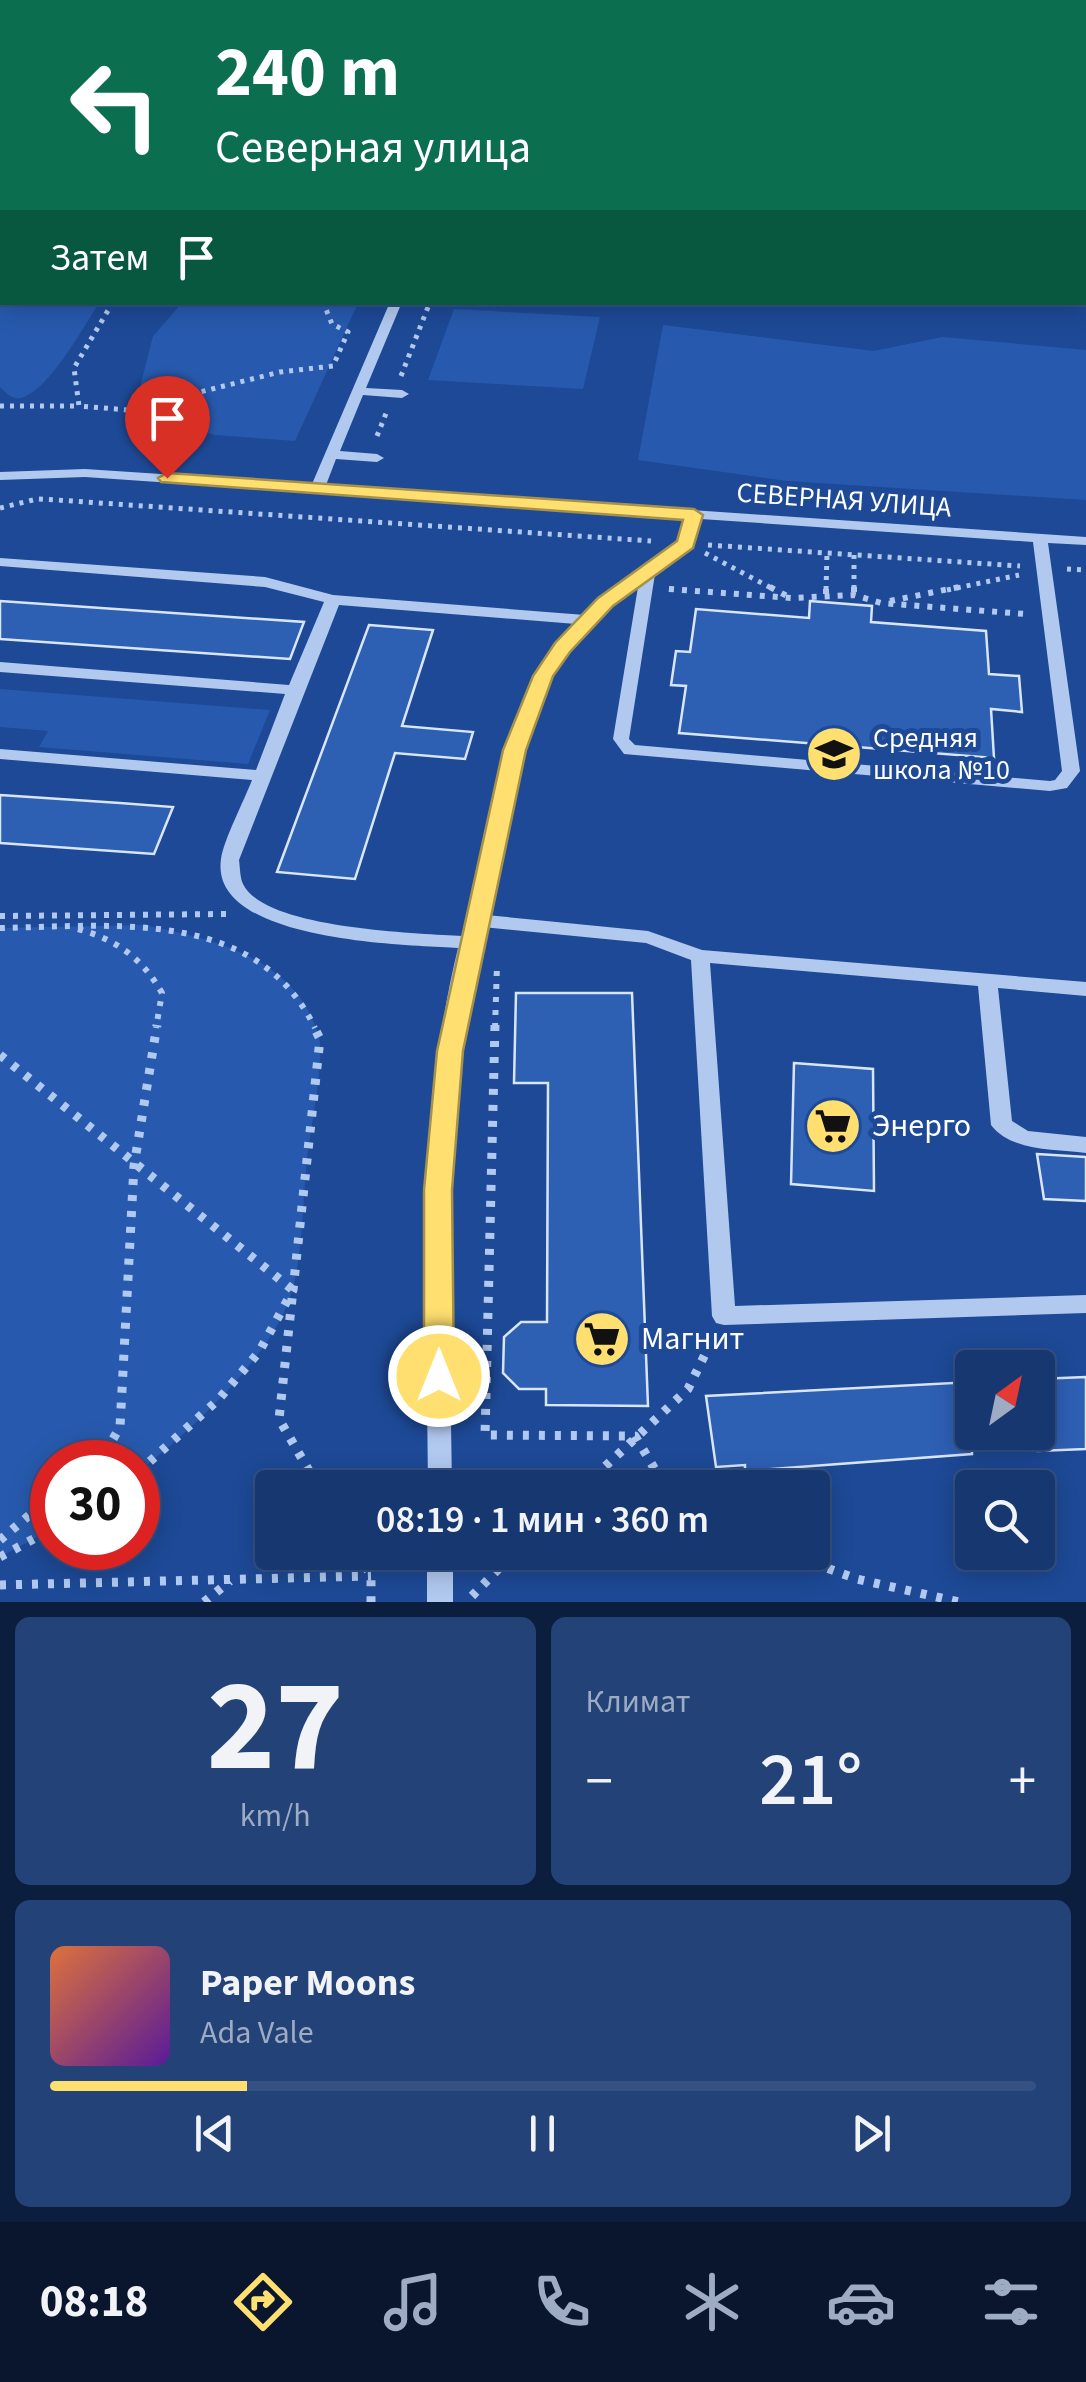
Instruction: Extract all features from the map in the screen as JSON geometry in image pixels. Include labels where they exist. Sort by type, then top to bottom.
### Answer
[{"type":"street","points":[[317,489],[395,305]]},
{"type":"street","points":[[359,391],[402,394]]},
{"type":"street","points":[[332,455],[377,458]]},
{"type":"street","name":"СЕВЕРНАЯ УЛИЦА","points":[[0,476],[86,473],[1086,540]]},
{"type":"street","points":[[440,1470],[438,1190],[454,1020],[514,750],[543,676],[588,620],[647,579],[686,544],[694,515]]},
{"type":"street","points":[[647,579],[621,739],[630,750],[1050,786],[1062,784],[1071,771],[1040,538]]},
{"type":"street","points":[[0,562],[265,582],[334,600],[588,620]]},
{"type":"street","points":[[334,600],[261,776],[227,875],[234,894],[262,914],[310,926],[472,943]]},
{"type":"street","points":[[0,667],[295,690]]},
{"type":"street","points":[[0,754],[261,776]]},
{"type":"street","points":[[477,920],[648,936],[700,956],[1086,989]]},
{"type":"street","points":[[700,956],[724,1316],[1086,1304]]},
{"type":"street","points":[[987,981],[1002,1125],[1024,1138],[1086,1145]]},
{"type":"street","points":[[440,1570],[440,1602]]},
{"type":"path","points":[[80,406],[74,368],[111,305]]},
{"type":"path","points":[[0,406],[128,410],[280,372],[332,366],[348,332],[332,324],[324,305]]},
{"type":"path","points":[[0,508],[57,500],[854,555],[1045,572]]},
{"type":"path","points":[[686,544],[792,598]]},
{"type":"path","points":[[826,594],[827,554]]},
{"type":"path","points":[[854,555],[854,595]]},
{"type":"path","points":[[881,603],[1011,574],[1086,570]]},
{"type":"path","points":[[647,579],[792,598],[854,595],[881,603],[1051,616]]},
{"type":"path","points":[[0,916],[262,914]]},
{"type":"path","points":[[0,928],[142,925],[236,947],[272,970],[301,1000],[320,1040],[280,1419],[309,1470]]},
{"type":"path","points":[[67,926],[109,937],[136,954],[162,994],[134,1166],[120,1426],[112,1440]]},
{"type":"path","points":[[498,965],[485,1434],[635,1436]]},
{"type":"path","points":[[0,1055],[293,1290]]},
{"type":"path","points":[[160,1452],[218,1400],[260,1352],[293,1290]]},
{"type":"path","points":[[600,1470],[688,1390],[724,1316]]},
{"type":"path","points":[[635,1436],[655,1470]]},
{"type":"path","points":[[0,1540],[30,1515]]},
{"type":"path","points":[[0,1557],[30,1541]]},
{"type":"path","points":[[368,1570],[370,1602]]},
{"type":"path","points":[[472,1602],[472,1594],[497,1570]]},
{"type":"path","points":[[830,1570],[857,1580],[959,1602]]},
{"type":"path","points":[[0,1585],[371,1576]]},
{"type":"path","points":[[204,1602],[232,1580]]},
{"type":"shaded area","points":[[0,305],[98,305],[54,371],[32,393],[18,398],[0,387]]},
{"type":"shaded area","points":[[180,305],[357,305],[295,441],[215,435],[195,429],[197,413],[140,387],[153,336]]},
{"type":"shaded area","points":[[454,309],[600,317],[583,389],[428,380]]},
{"type":"shaded area","points":[[663,325],[874,351],[942,337],[1086,350],[1086,500],[787,481],[638,460]]},
{"type":"shaded area","points":[[0,689],[270,710],[248,764],[39,747],[48,731],[0,727]]},
{"type":"shaded area","points":[[143,925],[223,945],[272,970],[292,988],[308,1010],[319,1037],[320,1061],[299,1256],[284,1313],[269,1338],[229,1389],[160,1454],[160,1440],[30,1440],[30,1541],[0,1557],[0,928]]},
{"type":"building","points":[[0,601],[304,622],[290,659],[0,639]]},
{"type":"building","points":[[810,601],[872,606],[871,622],[986,631],[989,674],[1019,676],[1022,712],[991,709],[994,758],[679,733],[686,686],[671,685],[676,651],[690,652],[696,609],[809,618]]},
{"type":"building","points":[[369,625],[433,630],[402,726],[473,732],[465,759],[395,753],[355,879],[277,872]]},
{"type":"building","points":[[0,795],[173,807],[154,854],[0,843]]},
{"type":"building","points":[[516,993],[632,993],[648,1406],[546,1405],[546,1389],[519,1389],[503,1373],[504,1337],[521,1322],[547,1322],[548,1083],[514,1083]]},
{"type":"building","name":"Энерго","points":[[794,1063],[873,1069],[874,1191],[791,1184]]},
{"type":"building","points":[[1037,1154],[1086,1157],[1086,1201],[1044,1199]]},
{"type":"building","points":[[1086,1377],[1086,1449],[1038,1451],[1055,1450],[1055,1378]]},
{"type":"building","points":[[955,1383],[955,1450],[972,1450],[972,1454],[758,1470],[745,1470],[745,1465],[716,1467],[706,1396]]},
{"type":"place","name":"Средняя школа №10","points":[[834,754]]},
{"type":"place","name":"Энерго","points":[[833,1126]]},
{"type":"place","name":"Магнит","points":[[602,1339]]},
{"type":"route","points":[[167,478],[694,515],[686,544],[624,586],[562,648],[543,676],[514,750],[454,1020],[446,1082],[438,1190],[439,1376]]}]
